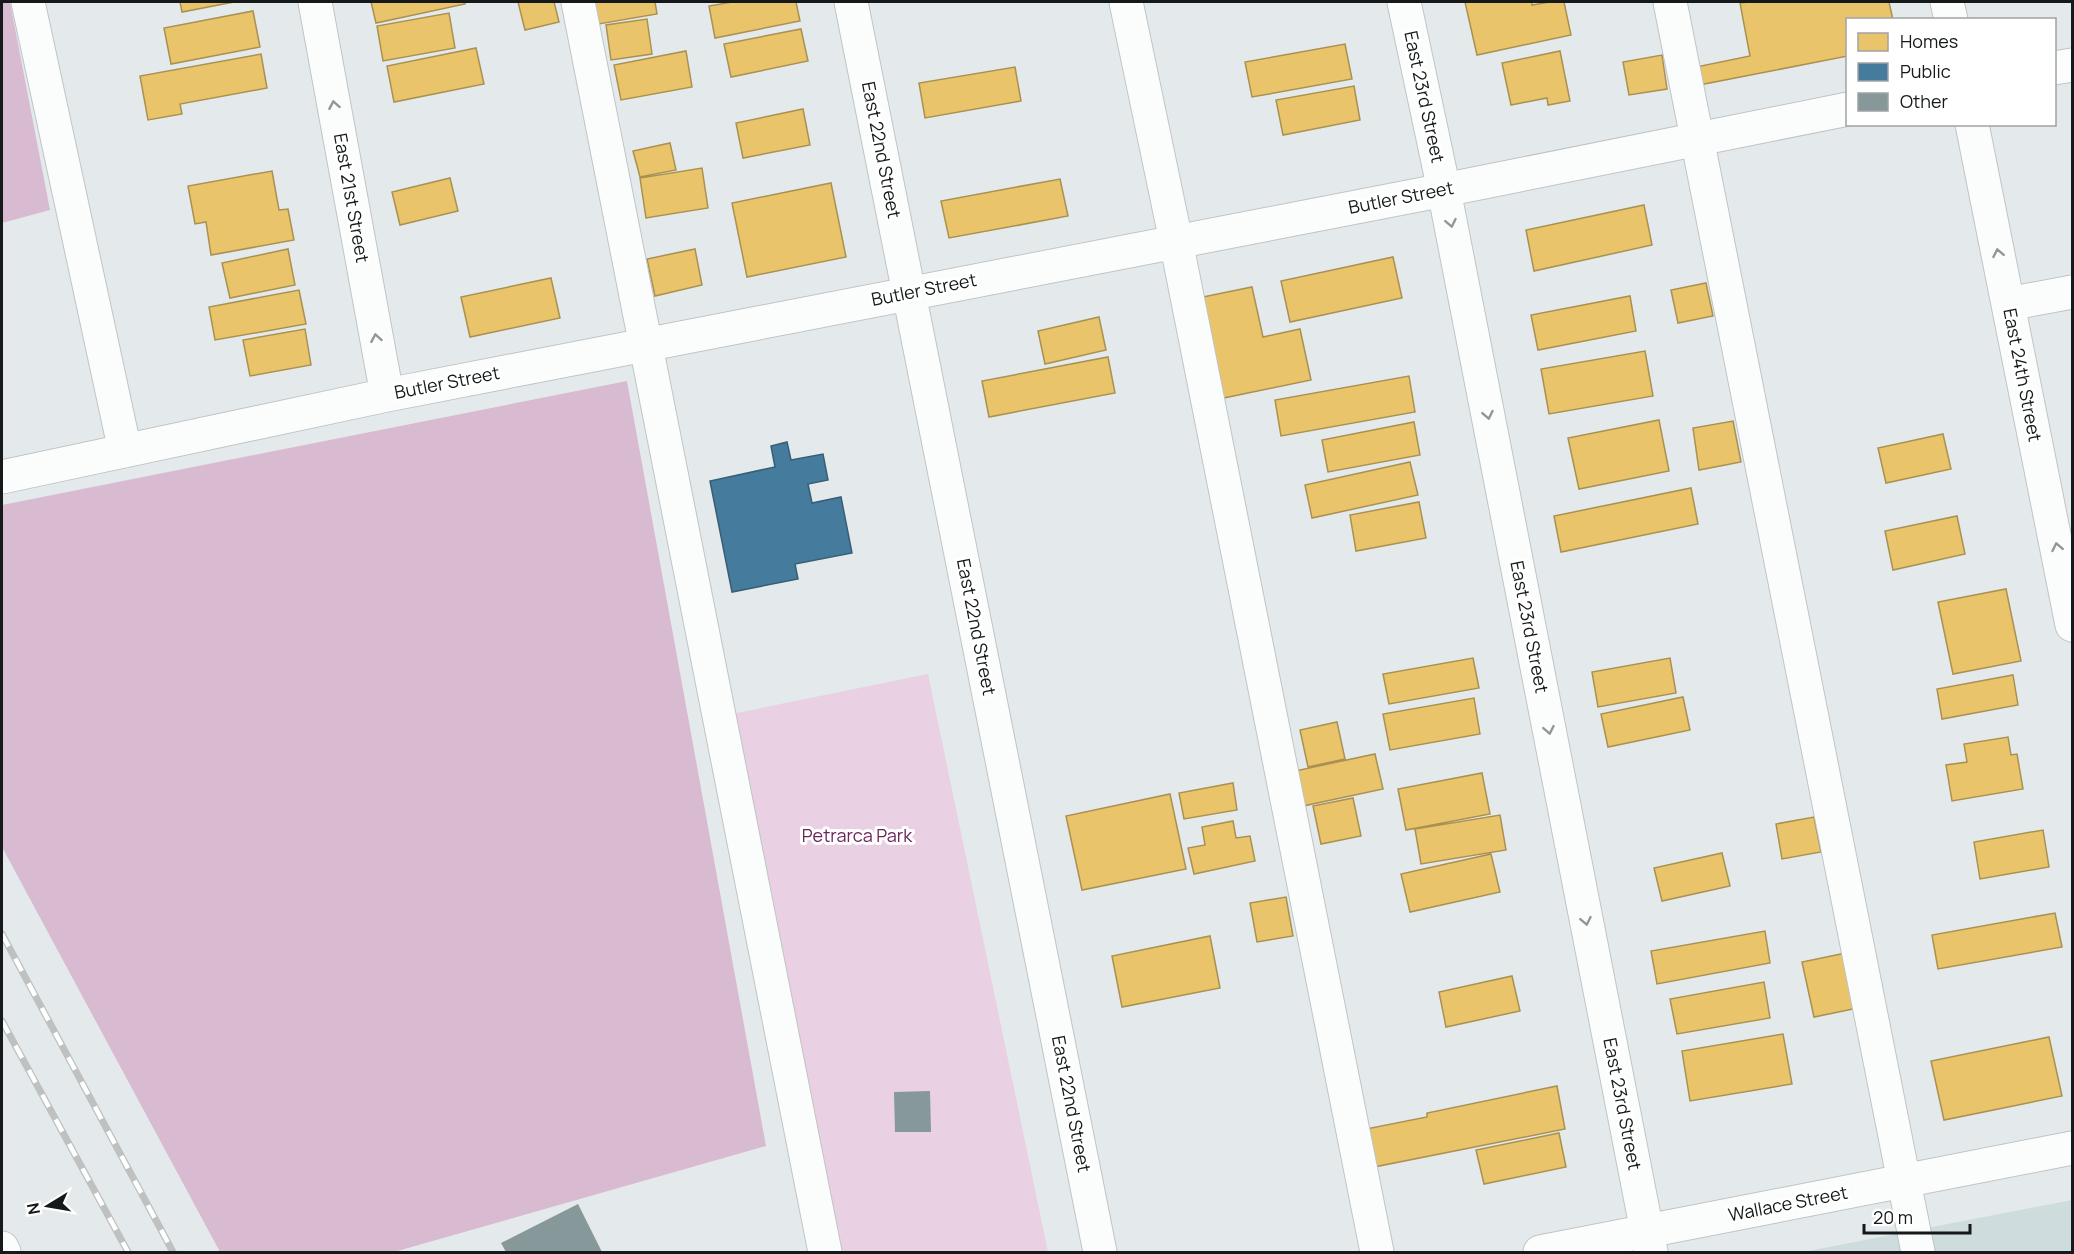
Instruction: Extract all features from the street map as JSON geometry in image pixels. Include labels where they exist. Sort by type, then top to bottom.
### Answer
[{"type":"street","points":[[28,2],[125,451]]},
{"type":"street","name":"East 21st Street","points":[[315,2],[387,395]]},
{"type":"street","points":[[578,2],[825,1252]]},
{"type":"street","name":"East 22nd Street","points":[[851,2],[1101,1252]]},
{"type":"street","points":[[1126,2],[1176,241],[1377,1252]]},
{"type":"street","name":"East 23rd Street","points":[[1404,2],[1444,190],[1649,1242]]},
{"type":"street","points":[[1670,2],[1918,1252]]},
{"type":"street","points":[[1947,2],[1951,18]]},
{"type":"street","points":[[2056,68],[2073,65]]},
{"type":"street","name":"Butler Street","points":[[2,477],[387,395],[1444,190],[1846,109]]},
{"type":"street","name":"East 24th Street","points":[[1972,126],[2073,625]]},
{"type":"street","points":[[2008,304],[2073,292]]},
{"type":"street","name":"Wallace Street","points":[[1540,1252],[1649,1242],[1904,1181],[2073,1148]]},
{"type":"street","points":[[2,1248],[4,1252]]},
{"type":"shaded area","points":[[2,2],[10,2],[50,210],[2,223]]},
{"type":"shaded area","points":[[627,381],[766,1146],[394,1252],[220,1252],[2,847],[2,505]]},
{"type":"shaded area","points":[[2072,1200],[2072,1252],[1803,1252]]},
{"type":"green space","name":"Petrarca Park","points":[[928,674],[1048,1252],[838,1252],[727,715]]},
{"type":"building: Homes","points":[[180,2],[234,2],[182,12]]},
{"type":"building: Homes","points":[[371,2],[465,2],[465,4],[376,23]]},
{"type":"building: Homes","points":[[518,2],[554,2],[559,22],[525,30]]},
{"type":"building: Homes","points":[[590,2],[655,2],[657,14],[593,25]]},
{"type":"building: Homes","points":[[732,2],[796,2],[800,21],[715,38],[709,6]]},
{"type":"building: Homes","points":[[1465,2],[1532,2],[1532,5],[1564,2],[1571,35],[1477,55]]},
{"type":"building: Homes","points":[[1889,2],[1893,18],[1846,18],[1846,56],[1699,85],[1696,67],[1750,56],[1740,3]]},
{"type":"building: Homes","points":[[253,11],[260,47],[171,64],[164,28]]},
{"type":"building: Homes","points":[[449,13],[455,48],[383,61],[377,26]]},
{"type":"building: Homes","points":[[647,19],[652,54],[611,60],[606,25]]},
{"type":"building: Homes","points":[[801,29],[808,61],[731,77],[724,44]]},
{"type":"building: Homes","points":[[1345,44],[1352,79],[1252,97],[1245,62]]},
{"type":"building: Homes","points":[[476,48],[484,84],[394,102],[387,66]]},
{"type":"building: Homes","points":[[686,51],[692,87],[621,100],[614,65]]},
{"type":"building: Homes","points":[[1560,51],[1570,101],[1548,105],[1547,98],[1511,105],[1502,63]]},
{"type":"building: Homes","points":[[261,54],[267,88],[180,104],[182,114],[148,120],[140,76]]},
{"type":"building: Homes","points":[[1662,55],[1667,89],[1629,95],[1623,62]]},
{"type":"building: Homes","points":[[1015,67],[1021,101],[925,118],[919,83]]},
{"type":"building: Homes","points":[[1354,86],[1360,120],[1283,135],[1276,100]]},
{"type":"building: Homes","points":[[803,109],[810,145],[743,158],[736,123]]},
{"type":"building: Homes","points":[[670,143],[676,170],[640,177],[633,151]]},
{"type":"building: Homes","points":[[702,168],[708,208],[646,218],[640,178]]},
{"type":"building: Homes","points":[[272,171],[279,210],[288,209],[294,240],[211,255],[206,222],[195,224],[188,186]]},
{"type":"building: Homes","points":[[450,178],[458,211],[400,225],[392,192]]},
{"type":"building: Homes","points":[[1060,179],[1068,216],[949,238],[941,201]]},
{"type":"building: Homes","points":[[831,183],[846,257],[747,277],[732,203]]},
{"type":"building: Homes","points":[[1644,205],[1652,245],[1534,271],[1526,230]]},
{"type":"building: Homes","points":[[288,249],[295,285],[230,298],[222,263]]},
{"type":"building: Homes","points":[[695,249],[702,285],[655,296],[647,259]]},
{"type":"building: Homes","points":[[1393,257],[1402,298],[1290,322],[1281,281]]},
{"type":"building: Homes","points":[[551,278],[560,318],[470,337],[461,297]]},
{"type":"building: Homes","points":[[1706,283],[1713,316],[1678,323],[1671,290]]},
{"type":"building: Homes","points":[[1252,287],[1263,337],[1300,329],[1311,380],[1214,400],[1193,299]]},
{"type":"building: Homes","points":[[299,290],[306,324],[215,340],[209,307]]},
{"type":"building: Homes","points":[[1630,296],[1636,331],[1538,350],[1531,315]]},
{"type":"building: Homes","points":[[1099,317],[1106,350],[1045,364],[1038,331]]},
{"type":"building: Homes","points":[[305,329],[311,365],[250,376],[243,340]]},
{"type":"building: Homes","points":[[1645,351],[1653,396],[1549,414],[1541,369]]},
{"type":"building: Homes","points":[[1108,357],[1115,393],[989,417],[982,381]]},
{"type":"building: Homes","points":[[1409,376],[1415,412],[1281,436],[1275,400]]},
{"type":"building: Homes","points":[[1659,420],[1669,471],[1579,489],[1568,438]]},
{"type":"building: Homes","points":[[1733,421],[1741,462],[1699,470],[1693,428]]},
{"type":"building: Homes","points":[[1414,422],[1420,455],[1328,472],[1322,440]]},
{"type":"building: Homes","points":[[1943,434],[1951,469],[1886,483],[1878,448]]},
{"type":"building: Homes","points":[[1410,462],[1418,495],[1312,518],[1305,485]]},
{"type":"building: Homes","points":[[1691,488],[1698,524],[1561,552],[1554,516]]},
{"type":"building: Homes","points":[[1419,502],[1426,538],[1356,551],[1350,515]]},
{"type":"building: Homes","points":[[1957,516],[1965,554],[1893,570],[1885,531]]},
{"type":"building: Homes","points":[[2006,589],[2021,661],[1953,674],[1938,602]]},
{"type":"building: Homes","points":[[1473,658],[1479,688],[1389,704],[1383,674]]},
{"type":"building: Homes","points":[[1670,658],[1676,693],[1598,707],[1592,672]]},
{"type":"building: Homes","points":[[2013,675],[2018,705],[1942,719],[1937,689]]},
{"type":"building: Homes","points":[[1683,697],[1690,730],[1608,747],[1601,714]]},
{"type":"building: Homes","points":[[1474,698],[1480,734],[1390,750],[1383,714]]},
{"type":"building: Homes","points":[[1337,722],[1345,759],[1308,767],[1300,730]]},
{"type":"building: Homes","points":[[2008,737],[2011,755],[2017,754],[2023,789],[1952,801],[1946,765],[1967,762],[1964,744]]},
{"type":"building: Homes","points":[[1375,754],[1383,789],[1303,806],[1295,771]]},
{"type":"building: Homes","points":[[1482,773],[1490,814],[1406,830],[1398,789]]},
{"type":"building: Homes","points":[[1233,783],[1237,810],[1184,819],[1179,793]]},
{"type":"building: Homes","points":[[1170,794],[1186,869],[1082,890],[1066,816]]},
{"type":"building: Homes","points":[[1353,798],[1361,836],[1321,844],[1313,806]]},
{"type":"building: Homes","points":[[1500,815],[1506,850],[1421,864],[1415,829]]},
{"type":"building: Homes","points":[[1814,817],[1821,852],[1782,859],[1776,824]]},
{"type":"building: Homes","points":[[1233,821],[1236,838],[1250,836],[1255,861],[1194,874],[1188,848],[1205,845],[1202,827]]},
{"type":"building: Homes","points":[[2043,830],[2049,867],[1980,879],[1974,842]]},
{"type":"building: Homes","points":[[1722,853],[1730,886],[1662,901],[1654,868]]},
{"type":"building: Homes","points":[[1491,854],[1500,892],[1410,912],[1401,874]]},
{"type":"building: Homes","points":[[1286,897],[1293,936],[1257,942],[1250,903]]},
{"type":"building: Homes","points":[[2055,913],[2062,947],[1938,969],[1932,935]]},
{"type":"building: Homes","points":[[1765,931],[1770,963],[1657,984],[1651,951]]},
{"type":"building: Homes","points":[[1210,936],[1220,988],[1122,1007],[1112,956]]},
{"type":"building: Homes","points":[[1846,953],[1858,1008],[1814,1017],[1802,962]]},
{"type":"building: Homes","points":[[1512,976],[1520,1011],[1446,1027],[1439,992]]},
{"type":"building: Homes","points":[[1764,982],[1770,1018],[1677,1034],[1670,999]]},
{"type":"building: Homes","points":[[1783,1034],[1792,1084],[1690,1101],[1682,1051]]},
{"type":"building: Homes","points":[[2049,1037],[2062,1096],[1944,1120],[1931,1061]]},
{"type":"building: Homes","points":[[1557,1086],[1565,1129],[1374,1167],[1366,1129],[1427,1117],[1427,1113]]},
{"type":"building: Homes","points":[[1559,1133],[1566,1167],[1484,1184],[1476,1150]]},
{"type":"building: Public","points":[[787,442],[791,460],[823,454],[828,480],[808,484],[812,503],[841,497],[852,553],[795,564],[798,579],[732,592],[710,481],[775,467],[771,446]]},
{"type":"building: Other","points":[[930,1091],[931,1132],[895,1132],[894,1092]]},
{"type":"building: Other","points":[[578,1204],[602,1252],[506,1252],[501,1243]]},
{"type":"railway","points":[[2,934],[173,1252]]},
{"type":"railway","points":[[2,1021],[128,1252]]}]
